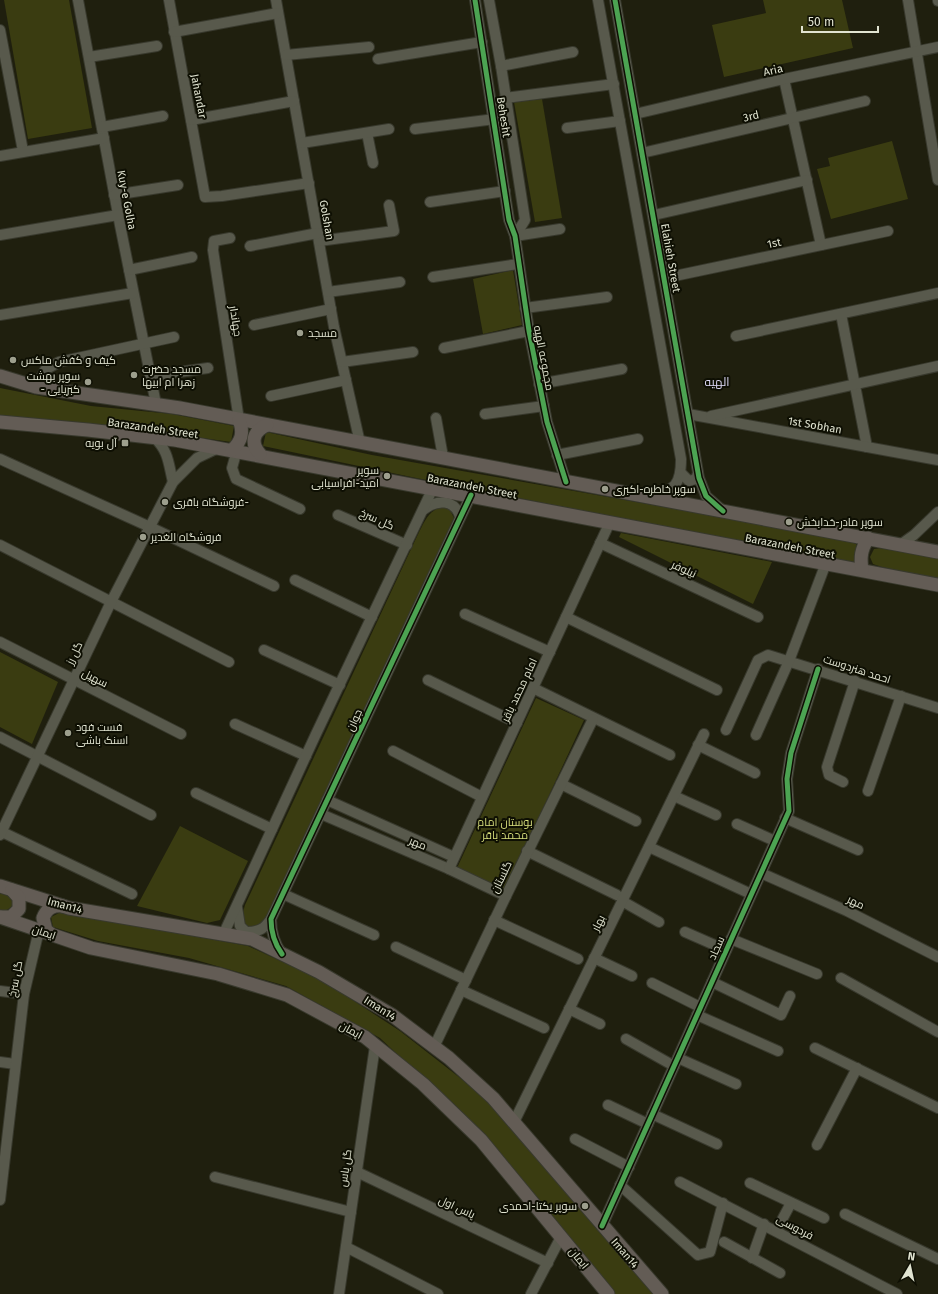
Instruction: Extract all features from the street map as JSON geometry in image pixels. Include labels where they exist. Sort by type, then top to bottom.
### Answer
[{"type":"main road","name":"Barazandeh Street","points":[[0,376],[36,387],[156,404],[360,443],[443,457],[566,482],[938,552]]},
{"type":"main road","points":[[234,450],[241,440],[242,433],[239,420]]},
{"type":"main road","name":"Barazandeh Street","points":[[0,422],[154,437],[260,454],[470,496],[938,585]]},
{"type":"main road","points":[[260,454],[255,449],[255,434],[260,428],[267,425]]},
{"type":"main road","points":[[862,570],[860,559],[862,548],[868,538]]},
{"type":"main road","points":[[0,917],[11,917],[19,909],[19,898],[6,888]]},
{"type":"main road","name":"Iman14","points":[[6,888],[63,906],[252,940],[319,972],[392,1015],[434,1047],[493,1098],[662,1294]]},
{"type":"main road","points":[[45,932],[46,930],[43,918],[46,912],[50,907],[57,905],[63,906]]},
{"type":"main road","name":"ایمان","points":[[0,917],[91,948],[218,974],[287,994],[365,1037],[423,1084],[481,1140],[608,1294]]},
{"type":"street","name":"Kuy-e Golha","points":[[78,0],[114,195],[156,404]]},
{"type":"street","name":"Jahandar","points":[[169,0],[205,197],[222,196],[309,183]]},
{"type":"street","name":"Golshan","points":[[276,0],[331,309],[360,443]]},
{"type":"street","name":"Behesht","points":[[475,0],[495,119],[509,220],[515,236]]},
{"type":"street","name":"Behesht","points":[[489,0],[501,66],[524,220],[515,236]]},
{"type":"street","points":[[598,0],[679,442],[681,473],[678,482],[670,489],[650,497]]},
{"type":"street","name":"Elahieh Street","points":[[615,0],[654,215],[698,473],[706,496],[723,511]]},
{"type":"street","points":[[908,0],[934,133],[938,180]]},
{"type":"street","points":[[174,32],[278,13]]},
{"type":"street","points":[[0,30],[4,74],[23,151]]},
{"type":"street","points":[[378,59],[482,42]]},
{"type":"street","points":[[89,57],[157,46]]},
{"type":"street","name":"Aria","points":[[635,114],[784,79],[938,46]]},
{"type":"street","points":[[286,55],[369,47]]},
{"type":"street","points":[[501,66],[573,52]]},
{"type":"street","points":[[609,58],[625,56]]},
{"type":"street","points":[[784,79],[821,245]]},
{"type":"street","points":[[505,98],[614,84]]},
{"type":"street","points":[[191,120],[294,101]]},
{"type":"street","name":"3rd","points":[[642,153],[865,101]]},
{"type":"street","points":[[0,156],[103,132],[163,116]]},
{"type":"street","points":[[415,129],[495,119]]},
{"type":"street","points":[[568,128],[620,120]]},
{"type":"street","points":[[302,143],[389,129]]},
{"type":"street","points":[[367,133],[373,163]]},
{"type":"street","points":[[654,215],[806,180]]},
{"type":"street","points":[[114,195],[178,185]]},
{"type":"street","points":[[430,202],[505,191]]},
{"type":"street","points":[[250,246],[318,237],[394,231],[389,205]]},
{"type":"street","points":[[0,235],[118,215]]},
{"type":"street","points":[[515,236],[560,228]]},
{"type":"street","name":"1st","points":[[665,278],[888,230]]},
{"type":"street","name":"مجموعه الهیه","points":[[515,236],[525,308],[539,384],[557,455],[566,482]]},
{"type":"street","name":"جهاندار","points":[[230,238],[214,241],[213,250],[239,420]]},
{"type":"street","points":[[129,270],[192,257]]},
{"type":"street","points":[[432,277],[518,264]]},
{"type":"street","points":[[328,292],[400,282]]},
{"type":"street","points":[[0,315],[133,293]]},
{"type":"street","points":[[736,336],[938,293]]},
{"type":"street","points":[[525,308],[607,297]]},
{"type":"street","points":[[254,324],[331,309]]},
{"type":"street","points":[[841,314],[867,447]]},
{"type":"street","points":[[444,348],[529,331]]},
{"type":"street","points":[[36,387],[45,370],[59,362],[174,337]]},
{"type":"street","points":[[342,362],[413,352]]},
{"type":"street","points":[[706,418],[938,366]]},
{"type":"street","points":[[150,376],[208,368]]},
{"type":"street","points":[[539,384],[622,368]]},
{"type":"street","points":[[271,396],[346,380]]},
{"type":"street","points":[[485,414],[544,406]]},
{"type":"street","name":"1st Sobhan","points":[[688,414],[938,460]]},
{"type":"street","points":[[436,418],[443,457]]},
{"type":"street","points":[[154,437],[164,447],[169,458],[173,482]]},
{"type":"street","points":[[557,455],[638,439]]},
{"type":"street","name":"گل رز","points":[[1,833],[112,602],[173,482],[197,458],[218,448]]},
{"type":"street","points":[[234,450],[232,468],[236,479],[300,509]]},
{"type":"street","points":[[0,459],[150,527],[274,586]]},
{"type":"street","points":[[681,473],[689,481],[696,479],[698,473]]},
{"type":"street","points":[[223,935],[306,756],[434,488]]},
{"type":"street","name":"جوان","points":[[271,919],[470,496]]},
{"type":"street","points":[[423,510],[431,504],[441,502],[449,503],[458,510],[460,518]]},
{"type":"street","points":[[900,545],[914,535],[938,512]]},
{"type":"street","name":"گل سرخ","points":[[338,515],[406,545]]},
{"type":"street","name":"امام محمد باقر","points":[[449,868],[610,522]]},
{"type":"street","name":"نیلوفر","points":[[600,543],[758,617]]},
{"type":"street","points":[[0,545],[229,662]]},
{"type":"street","points":[[756,735],[789,661],[826,563]]},
{"type":"street","points":[[295,580],[372,617]]},
{"type":"street","points":[[465,614],[550,652]]},
{"type":"street","points":[[566,617],[717,690]]},
{"type":"street","name":"سهیل","points":[[0,642],[74,681],[181,734]]},
{"type":"street","points":[[264,650],[340,685]]},
{"type":"street","name":"احمد هنردوست","points":[[726,730],[758,660],[768,655],[818,669],[938,708]]},
{"type":"street","name":"سجاد","points":[[602,1226],[789,811],[787,779],[791,753],[818,669]]},
{"type":"street","points":[[428,680],[517,723]]},
{"type":"street","points":[[843,782],[829,775],[827,767],[855,682]]},
{"type":"street","points":[[533,688],[593,719],[670,755]]},
{"type":"street","points":[[868,791],[901,696]]},
{"type":"street","name":"گلستان","points":[[434,1047],[527,851],[593,719]]},
{"type":"street","points":[[235,724],[306,756]]},
{"type":"street","name":"بهار","points":[[514,1122],[594,958],[619,898],[649,847],[704,734]]},
{"type":"street","points":[[0,737],[151,814]]},
{"type":"street","points":[[698,745],[755,773]]},
{"type":"street","points":[[393,752],[482,797]]},
{"type":"street","points":[[561,784],[636,821]]},
{"type":"street","points":[[196,793],[272,829]]},
{"type":"street","points":[[674,796],[716,816]]},
{"type":"street","name":"مهر","points":[[327,800],[454,857]]},
{"type":"street","name":"مهر","points":[[321,814],[449,868],[506,896]]},
{"type":"street","points":[[785,818],[858,850]]},
{"type":"street","points":[[737,824],[775,841]]},
{"type":"street","points":[[1,833],[132,894]]},
{"type":"street","points":[[649,847],[751,894]]},
{"type":"street","points":[[527,851],[619,898],[659,922]]},
{"type":"street","name":"مهر","points":[[761,873],[847,911],[938,957]]},
{"type":"street","points":[[283,894],[374,936]]},
{"type":"street","points":[[237,905],[240,926],[246,932],[256,932],[263,929],[271,919]]},
{"type":"street","points":[[271,919],[271,931],[276,945],[282,954]]},
{"type":"street","points":[[494,920],[578,959]]},
{"type":"street","name":"گل سرخ","points":[[0,1200],[3,1145],[24,994],[45,932]]},
{"type":"street","points":[[685,932],[726,950]]},
{"type":"street","points":[[731,939],[817,974]]},
{"type":"street","points":[[396,946],[466,980]]},
{"type":"street","points":[[594,958],[632,976]]},
{"type":"street","points":[[841,978],[938,1032]]},
{"type":"street","points":[[712,982],[781,1015],[790,996]]},
{"type":"street","points":[[652,983],[699,1011],[778,1051]]},
{"type":"street","points":[[461,990],[544,1028]]},
{"type":"street","points":[[0,991],[24,994]]},
{"type":"street","points":[[569,1009],[600,1024]]},
{"type":"street","points":[[626,1039],[676,1062],[736,1084]]},
{"type":"street","name":"گل یاس","points":[[339,1294],[375,1046]]},
{"type":"street","points":[[815,1048],[938,1108]]},
{"type":"street","points":[[0,1062],[15,1064]]},
{"type":"street","points":[[816,1145],[857,1068]]},
{"type":"street","points":[[608,1105],[717,1144]]},
{"type":"street","points":[[574,1139],[629,1167]]},
{"type":"street","name":"یاس اول","points":[[357,1172],[548,1263]]},
{"type":"street","points":[[215,1177],[351,1212]]},
{"type":"street","name":"فردوسی","points":[[680,1182],[764,1224],[897,1294]]},
{"type":"street","points":[[750,1183],[824,1218]]},
{"type":"street","points":[[620,1185],[698,1255],[710,1252],[723,1203]]},
{"type":"street","points":[[776,1231],[791,1203]]},
{"type":"street","points":[[846,1214],[938,1259]]},
{"type":"street","points":[[752,1258],[764,1224]]},
{"type":"street","points":[[531,1294],[561,1237]]},
{"type":"street","points":[[724,1242],[780,1273]]},
{"type":"street","points":[[346,1247],[438,1294]]},
{"type":"green space","points":[[4,0],[69,0],[92,128],[28,139]]},
{"type":"green space","points":[[763,0],[842,0],[853,48],[724,77],[712,25],[766,13]]},
{"type":"green space","points":[[542,99],[562,218],[535,222],[514,102]]},
{"type":"green space","points":[[892,141],[908,199],[831,219],[817,169],[830,166],[828,158]]},
{"type":"green space","points":[[513,270],[522,325],[483,334],[473,279]]},
{"type":"green space","points":[[0,388],[91,406],[172,414],[234,426],[231,442],[145,430],[0,415]]},
{"type":"green space","points":[[266,432],[372,455],[844,539],[856,544],[859,554],[855,564],[421,479],[263,446]]},
{"type":"green space","points":[[445,505],[450,510],[454,518],[263,925],[253,928],[245,926],[241,919],[245,905],[419,532],[429,515],[436,509]]},
{"type":"green space","points":[[621,533],[772,562],[753,604],[619,537]]},
{"type":"green space","points":[[881,548],[938,557],[938,579],[873,564],[870,557],[874,549]]},
{"type":"green space","points":[[0,652],[58,682],[32,744],[0,727]]},
{"type":"green space","name":"بوستان امام محمد باقر","points":[[536,698],[584,720],[505,890],[457,868]]},
{"type":"green space","points":[[180,826],[248,861],[220,920],[207,923],[137,906]]},
{"type":"green space","points":[[0,892],[13,898],[14,905],[4,912],[0,911]]},
{"type":"green space","points":[[61,912],[248,946],[322,980],[400,1031],[487,1099],[655,1294],[614,1294],[484,1136],[380,1038],[286,986],[189,958],[98,941],[53,927],[51,917]]},
{"type":"cycle path","points":[[475,0],[509,220],[515,236],[529,331],[547,422],[566,482]]},
{"type":"cycle path","points":[[615,0],[699,478],[706,496],[723,511]]},
{"type":"cycle path","points":[[282,954],[274,938],[271,919],[471,495]]},
{"type":"cycle path","points":[[602,1226],[789,811],[787,779],[791,753],[818,669]]},
{"type":"place","name":"مسجد","points":[[300,333]]},
{"type":"place","name":"کیف و کفش ماکس","points":[[13,360]]},
{"type":"place","name":"مسجد حضرت زهرا ام ابیها","points":[[134,375]]},
{"type":"place","name":"سوپر بهشت - کبریایی","points":[[88,382]]},
{"type":"place","name":"آل بویه","points":[[125,443]]},
{"type":"place","name":"سوپر امید-افراسیابی","points":[[387,476]]},
{"type":"place","name":"سوپر خاطره-اکبری","points":[[605,489]]},
{"type":"place","name":"فروشگاه باقری-","points":[[165,502]]},
{"type":"place","name":"سوپر مادر-خدابخش","points":[[789,522]]},
{"type":"place","name":"فروشگاه الغدیر","points":[[143,537]]},
{"type":"place","name":"فست فود اسنک باشی","points":[[68,733]]},
{"type":"place","name":"سوپر یکتا-احمدی","points":[[585,1206]]},
{"type":"district","name":"الهیه","points":[[717,382]]}]
